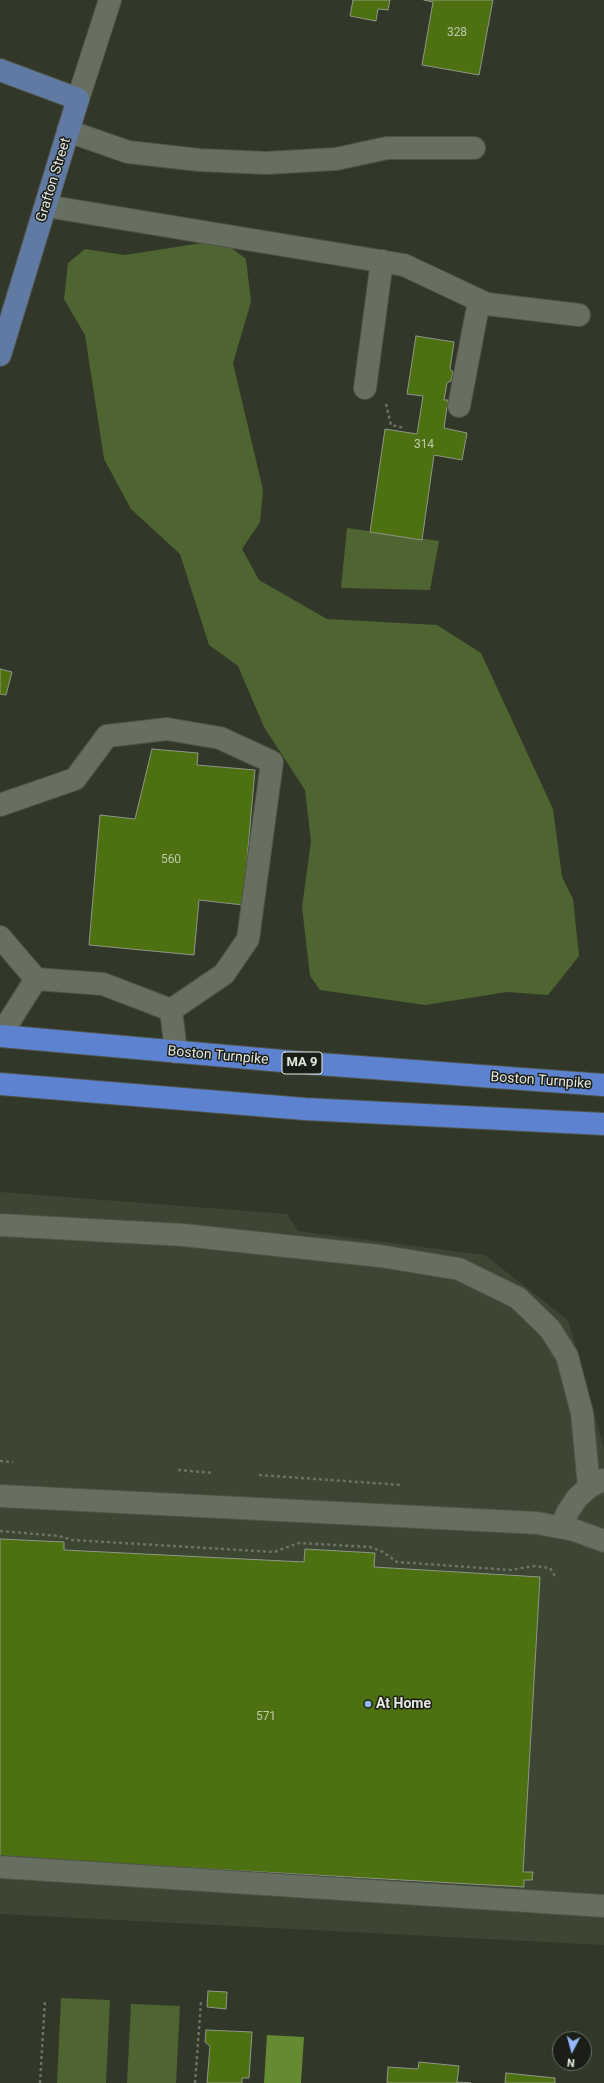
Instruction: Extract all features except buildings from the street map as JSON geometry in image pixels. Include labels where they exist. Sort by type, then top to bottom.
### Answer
[{"type":"highway","name":"Boston Turnpike","points":[[0,1036],[461,1076],[604,1085]]},
{"type":"highway","points":[[0,1084],[305,1109],[604,1124]]},
{"type":"main road","points":[[0,70],[78,99]]},
{"type":"main road","name":"Grafton Street","points":[[0,355],[78,99]]},
{"type":"street","name":"Grafton Street","points":[[78,99],[110,2]]},
{"type":"street","points":[[68,131],[128,152],[199,160],[266,163],[336,159],[387,148],[474,148]]},
{"type":"street","points":[[46,206],[404,265],[487,304],[579,315]]},
{"type":"street","points":[[365,388],[382,261]]},
{"type":"street","points":[[459,406],[479,301]]},
{"type":"street","points":[[0,805],[75,779],[107,736],[167,729],[220,738],[272,762],[248,939],[224,974],[171,1010]]},
{"type":"street","points":[[0,792],[21,798]]},
{"type":"street","points":[[0,938],[36,979],[103,984],[171,1010]]},
{"type":"street","points":[[0,1036],[36,979]]},
{"type":"street","points":[[171,1010],[176,1052]]},
{"type":"street","points":[[0,1226],[183,1235],[380,1256],[459,1269],[518,1298],[550,1329],[567,1356],[582,1413],[597,1483],[571,1505],[562,1527]]},
{"type":"street","points":[[0,1496],[514,1522],[562,1527],[604,1541]]},
{"type":"street","points":[[0,1867],[604,1906]]},
{"type":"path","points":[[365,388],[385,398],[391,425],[405,428]]},
{"type":"path","points":[[0,1461],[13,1462]]},
{"type":"path","points":[[178,1470],[213,1473]]},
{"type":"path","points":[[259,1476],[402,1485]]},
{"type":"path","points":[[0,1531],[59,1536],[72,1540],[274,1552],[299,1543],[370,1547],[383,1552],[397,1562],[511,1570],[534,1566],[550,1568],[556,1578]]},
{"type":"path","points":[[40,2083],[45,2000]]},
{"type":"path","points":[[195,2083],[201,2002]]},
{"type":"shaded area","points":[[221,240],[246,259],[251,302],[233,363],[263,490],[260,522],[242,549],[259,580],[327,619],[437,625],[481,653],[553,809],[562,877],[573,899],[579,956],[548,995],[507,992],[425,1005],[320,990],[310,976],[302,907],[311,841],[305,790],[264,727],[238,666],[209,645],[180,554],[131,509],[104,459],[85,335],[64,299],[68,263],[85,249],[125,255]]},
{"type":"shaded area","points":[[347,528],[439,541],[430,590],[341,588]]},
{"type":"shaded area","points":[[0,1192],[287,1214],[298,1231],[485,1255],[568,1320],[604,1448],[604,1945],[0,1914]]},
{"type":"shaded area","points":[[61,1998],[110,2000],[106,2083],[57,2083]]},
{"type":"shaded area","points":[[131,2004],[180,2006],[176,2083],[127,2083]]},
{"type":"shaded area","points":[[267,2035],[304,2037],[301,2083],[264,2083]]},
{"type":"place","name":"At Home","points":[[368,1704]]}]
